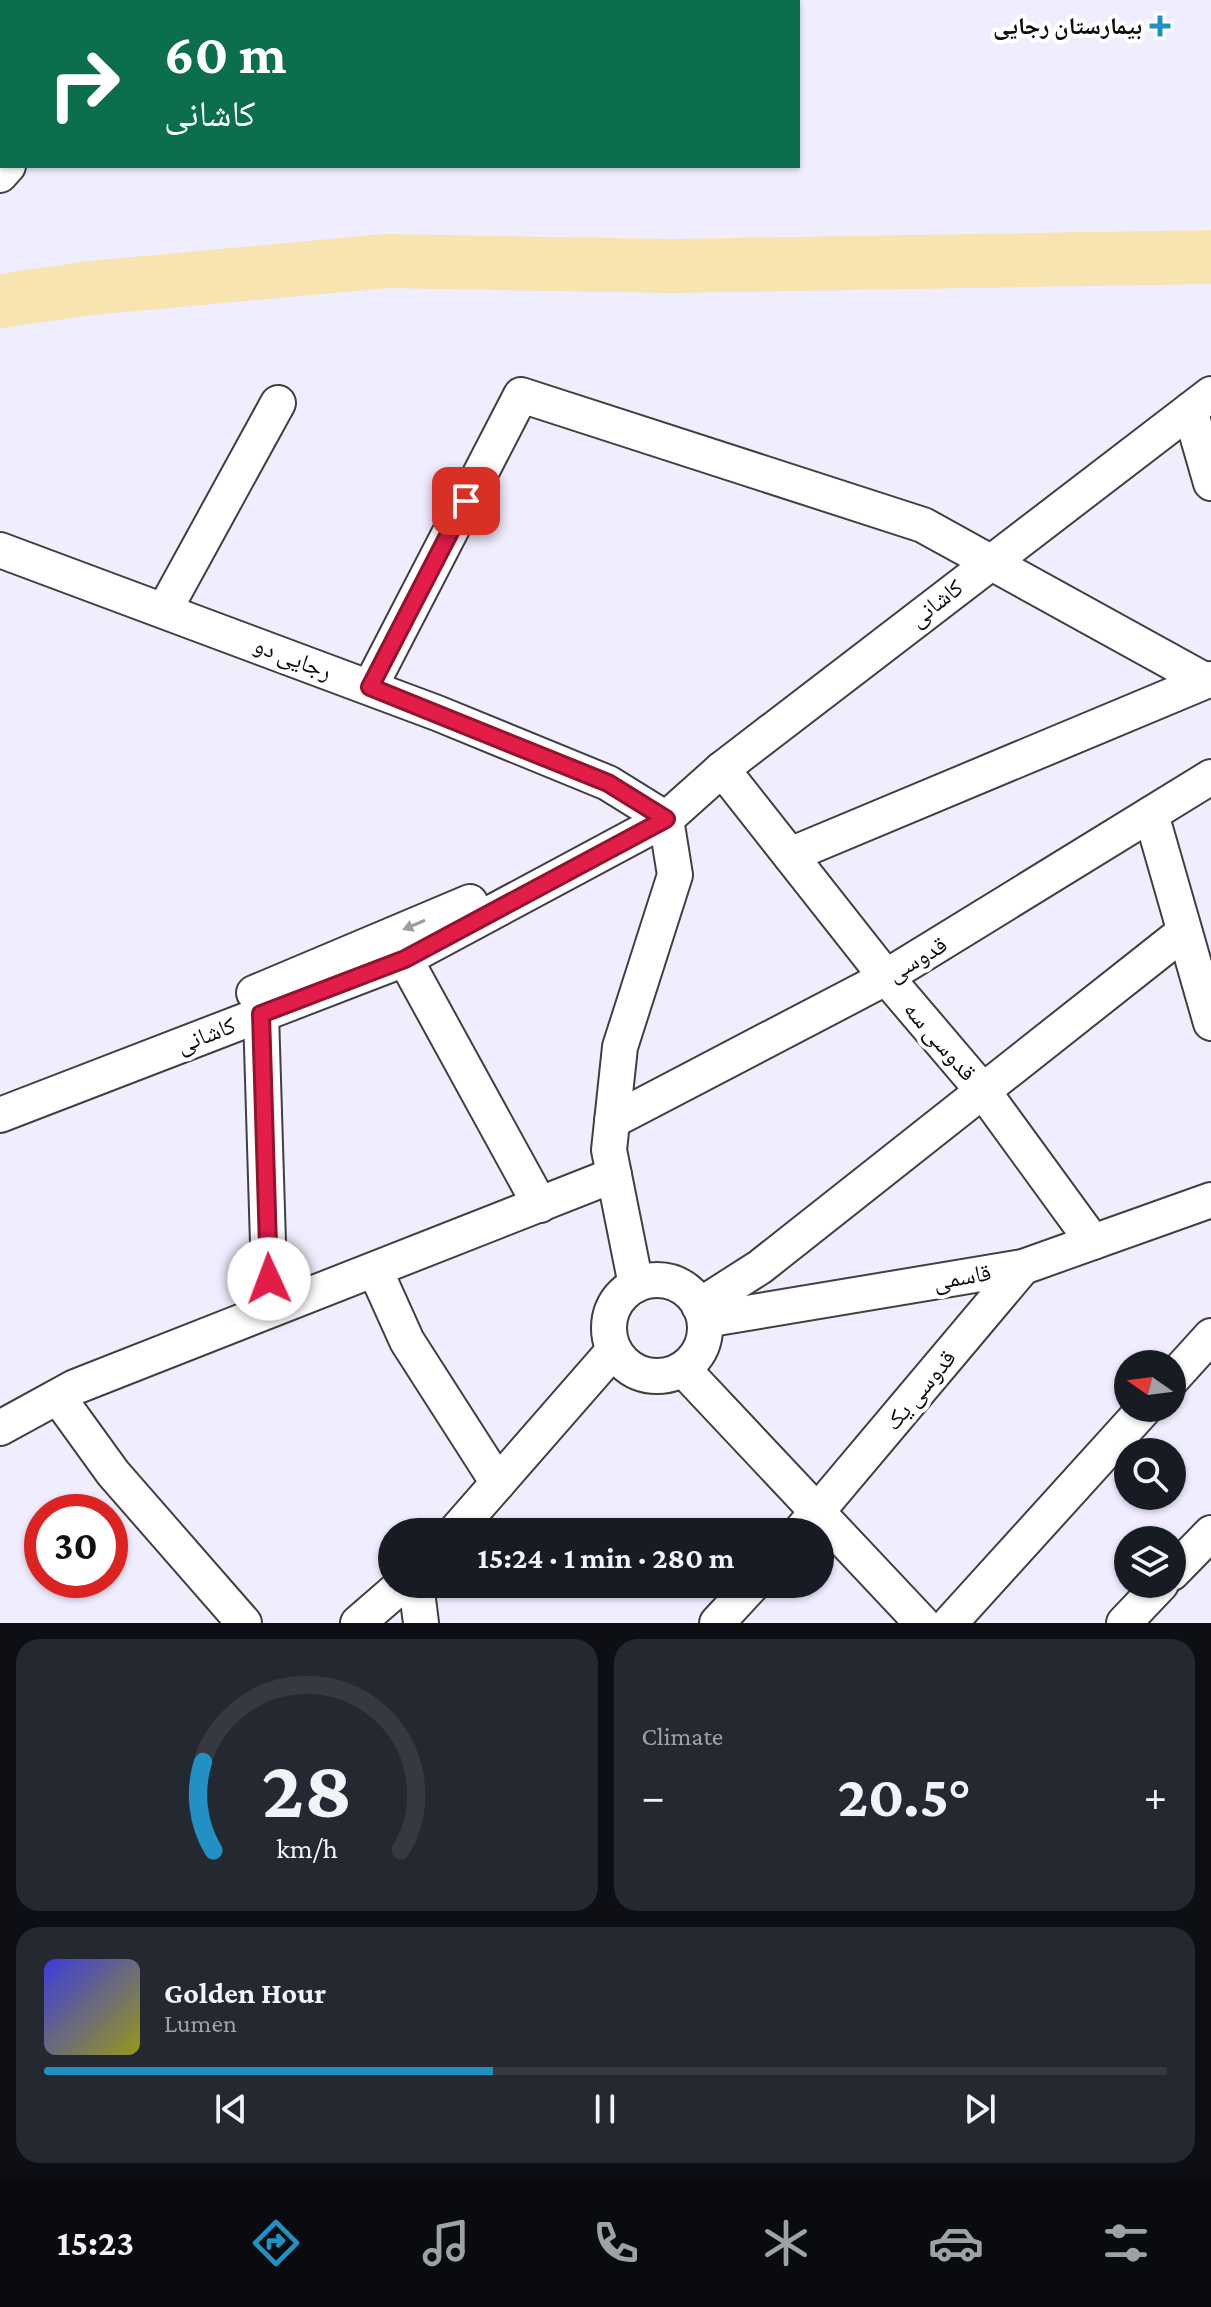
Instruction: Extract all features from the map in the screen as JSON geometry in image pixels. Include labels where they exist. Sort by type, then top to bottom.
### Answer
[{"type":"street","points":[[370,687],[521,395],[923,525],[1208,680]]},
{"type":"street","points":[[1200,402],[1211,483]]},
{"type":"street","name":"کاشانی","points":[[0,1115],[405,959],[666,819],[722,769],[1200,402]]},
{"type":"street","points":[[165,609],[278,403]]},
{"type":"street","name":"رجایی دو","points":[[0,550],[370,687],[608,783],[666,819]]},
{"type":"street","points":[[790,855],[1208,680]]},
{"type":"street","name":"قدوسی سه","points":[[722,769],[886,977],[983,1091],[1093,1242]]},
{"type":"street","name":"قدوسی","points":[[612,1121],[886,977],[1211,777]]},
{"type":"street","points":[[1151,814],[1211,1023]]},
{"type":"street","points":[[636,1285],[609,1150],[620,1047],[675,875],[666,819]]},
{"type":"street","name":"کاشانی","points":[[0,1092],[130,1044],[666,819]]},
{"type":"street","points":[[702,1313],[1184,932]]},
{"type":"street","points":[[405,959],[540,1205]]},
{"type":"street","points":[[261,1014],[270,1309]]},
{"type":"street","points":[[6,1416],[614,1175]]},
{"type":"street","name":"قاسمی","points":[[702,1313],[1023,1267],[1211,1200]]},
{"type":"street","name":"قدوسی یک","points":[[813,1518],[1023,1267]]},
{"type":"street","points":[[375,1270],[407,1341],[498,1483]]},
{"type":"street","points":[[650,1281],[678,1285],[702,1313],[701,1348],[683,1369],[652,1377],[623,1363],[609,1336],[614,1306],[636,1285],[650,1281]]},
{"type":"street","points":[[1186,1364],[1211,1336]]},
{"type":"street","points":[[467,1518],[614,1350]]},
{"type":"street","points":[[683,1369],[805,1518]]},
{"type":"street","points":[[58,1397],[113,1473],[244,1623]]},
{"type":"street","points":[[950,1623],[1132,1422]]},
{"type":"street","points":[[1186,1559],[1211,1533]]},
{"type":"street","points":[[834,1545],[922,1623]]},
{"type":"street","points":[[358,1623],[387,1598]]},
{"type":"street","points":[[418,1598],[421,1623]]},
{"type":"street","points":[[717,1623],[740,1598]]},
{"type":"street","points":[[1124,1623],[1148,1598]]},
{"type":"waterway","points":[[0,301],[91,288],[386,261],[672,266],[1211,257]]},
{"type":"place","name":"بیمارستان رجایی","points":[[1160,26]]},
{"type":"route","points":[[269,1279],[261,1014],[405,959],[666,819],[608,783],[370,687],[466,501]]}]
